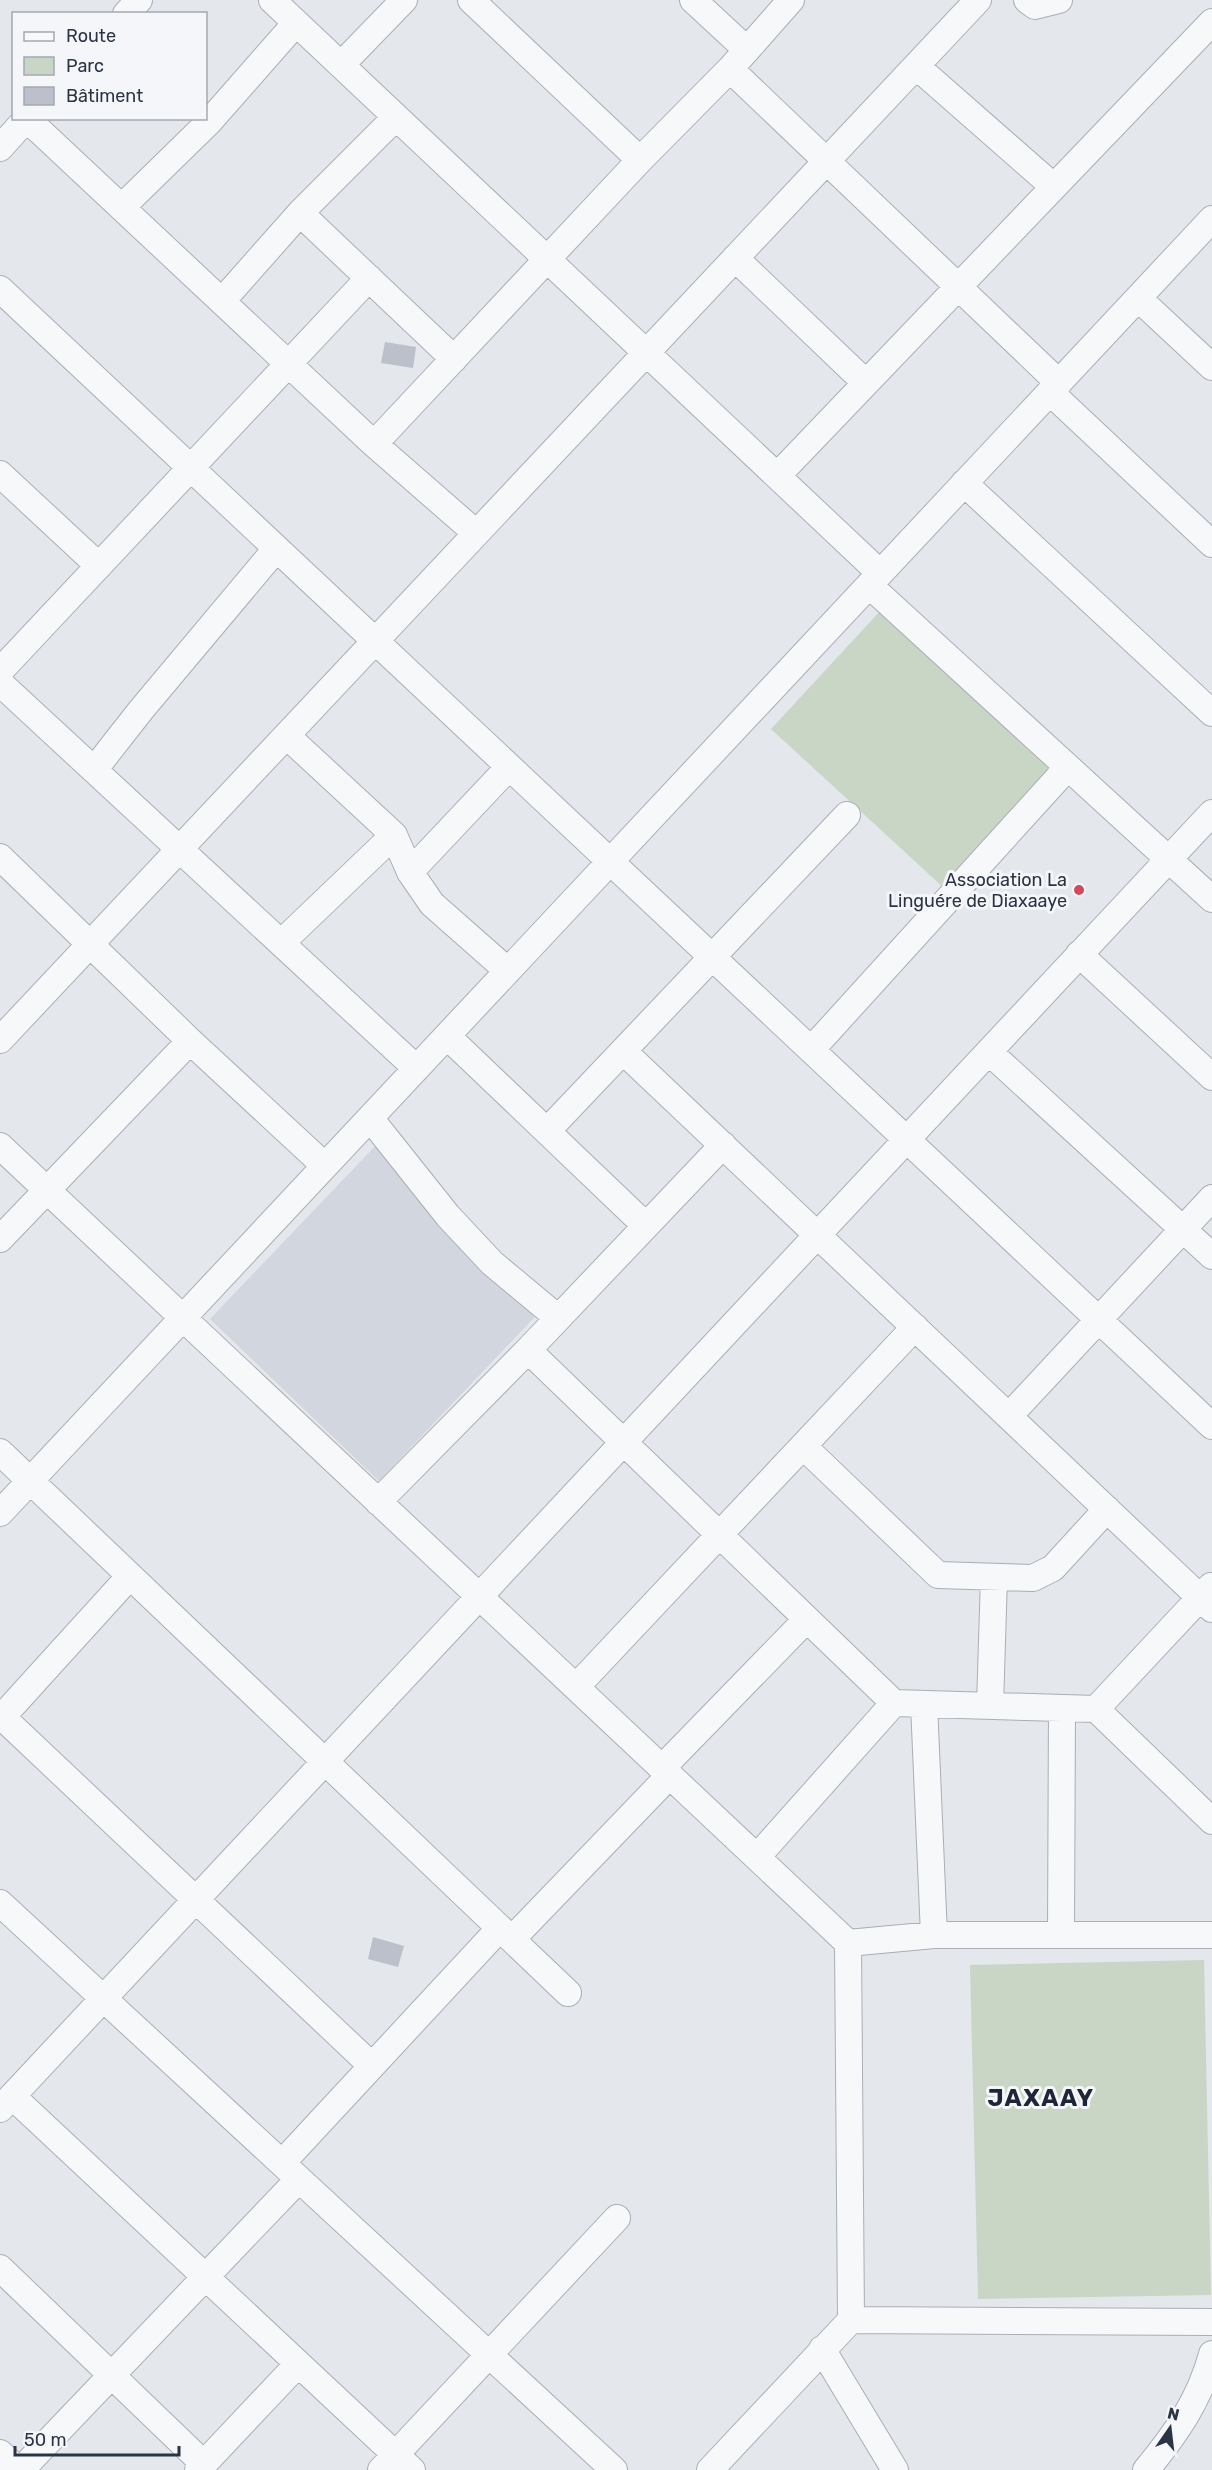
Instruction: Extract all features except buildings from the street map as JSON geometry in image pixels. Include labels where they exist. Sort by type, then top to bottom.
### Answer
[{"type":"street","points":[[128,12],[139,0]]},
{"type":"street","points":[[272,0],[777,476],[875,579],[1068,767],[1212,899]]},
{"type":"street","points":[[341,65],[404,0]]},
{"type":"street","points":[[471,0],[640,160]]},
{"type":"street","points":[[693,0],[747,50]]},
{"type":"street","points":[[374,444],[640,160],[730,69],[791,0]]},
{"type":"street","points":[[0,1040],[978,0]]},
{"type":"street","points":[[1028,0],[1035,6],[1059,0]]},
{"type":"street","points":[[777,476],[1212,22]]},
{"type":"street","points":[[122,207],[209,122],[296,23]]},
{"type":"street","points":[[916,66],[1054,187]]},
{"type":"street","points":[[730,69],[958,287],[1054,387],[1212,544]]},
{"type":"street","points":[[222,301],[300,213],[396,117]]},
{"type":"street","points":[[0,148],[26,120]]},
{"type":"street","points":[[28,120],[374,444],[476,533]]},
{"type":"street","points":[[300,213],[454,358]]},
{"type":"street","points":[[0,1513],[1212,219]]},
{"type":"street","points":[[735,258],[866,383]]},
{"type":"street","points":[[0,671],[369,278]]},
{"type":"street","points":[[0,289],[1212,1426]]},
{"type":"street","points":[[1138,298],[1212,367]]},
{"type":"street","points":[[0,474],[99,566]]},
{"type":"street","points":[[964,483],[1212,713]]},
{"type":"street","points":[[94,770],[141,710],[276,549]]},
{"type":"street","points":[[0,683],[416,1068]]},
{"type":"street","points":[[287,735],[394,835],[410,872],[432,904],[508,971]]},
{"type":"street","points":[[410,872],[509,767]]},
{"type":"street","points":[[811,1050],[1068,767]]},
{"type":"street","points":[[617,2218],[489,2355],[396,2465],[298,2364],[205,2277],[6,2103],[1212,813]]},
{"type":"street","points":[[547,1131],[847,815]]},
{"type":"street","points":[[281,943],[394,835]]},
{"type":"street","points":[[0,857],[190,1041],[325,1166]]},
{"type":"street","points":[[1079,954],[1212,1077]]},
{"type":"street","points":[[447,1036],[645,1225]]},
{"type":"street","points":[[0,1239],[190,1041]]},
{"type":"street","points":[[623,1051],[1107,1509],[1208,1597],[1096,1709]]},
{"type":"street","points":[[988,1052],[1212,1256]]},
{"type":"street","points":[[370,1118],[448,1216],[492,1263],[558,1318]]},
{"type":"street","points":[[378,1502],[528,1350],[723,1145]]},
{"type":"street","points":[[0,1146],[848,1943],[850,2320],[710,2470]]},
{"type":"street","points":[[1009,1416],[1212,1198]]},
{"type":"street","points":[[576,1687],[915,1327]]},
{"type":"street","points":[[528,1350],[894,1703],[1096,1709],[1212,1821]]},
{"type":"street","points":[[803,1446],[938,1575],[1033,1578],[1053,1568],[1107,1509]]},
{"type":"street","points":[[0,1452],[568,1993]]},
{"type":"street","points":[[130,1576],[3,1722],[372,2066]]},
{"type":"street","points":[[990,1706],[994,1577]]},
{"type":"street","points":[[0,2453],[19,2470],[111,2375],[205,2277],[372,2066],[666,1772],[807,1619]]},
{"type":"street","points":[[757,1857],[894,1703]]},
{"type":"street","points":[[924,1704],[934,1935]]},
{"type":"street","points":[[1061,1934],[1062,1708]]},
{"type":"street","points":[[3,1911],[104,1998],[614,2470]]},
{"type":"street","points":[[848,1943],[934,1935],[1212,1935]]},
{"type":"street","points":[[0,2268],[111,2375],[201,2467],[298,2364]]},
{"type":"street","points":[[850,2320],[1212,2322]]},
{"type":"street","points":[[822,2349],[895,2470]]},
{"type":"street","points":[[1146,2470],[1167,2445],[1188,2414],[1205,2380],[1212,2354]]},
{"type":"shaded area","points":[[380,1141],[550,1301],[379,1481],[210,1319]]},
{"type":"green space","points":[[882,609],[1056,768],[944,888],[771,729]]},
{"type":"green space","points":[[1204,1960],[1211,2295],[978,2299],[970,1965]]},
{"type":"place","name":"Association La Linguére de Diaxaaye","points":[[1079,890]]},
{"type":"district","name":"JAXAAY","points":[[1041,2098]]}]
